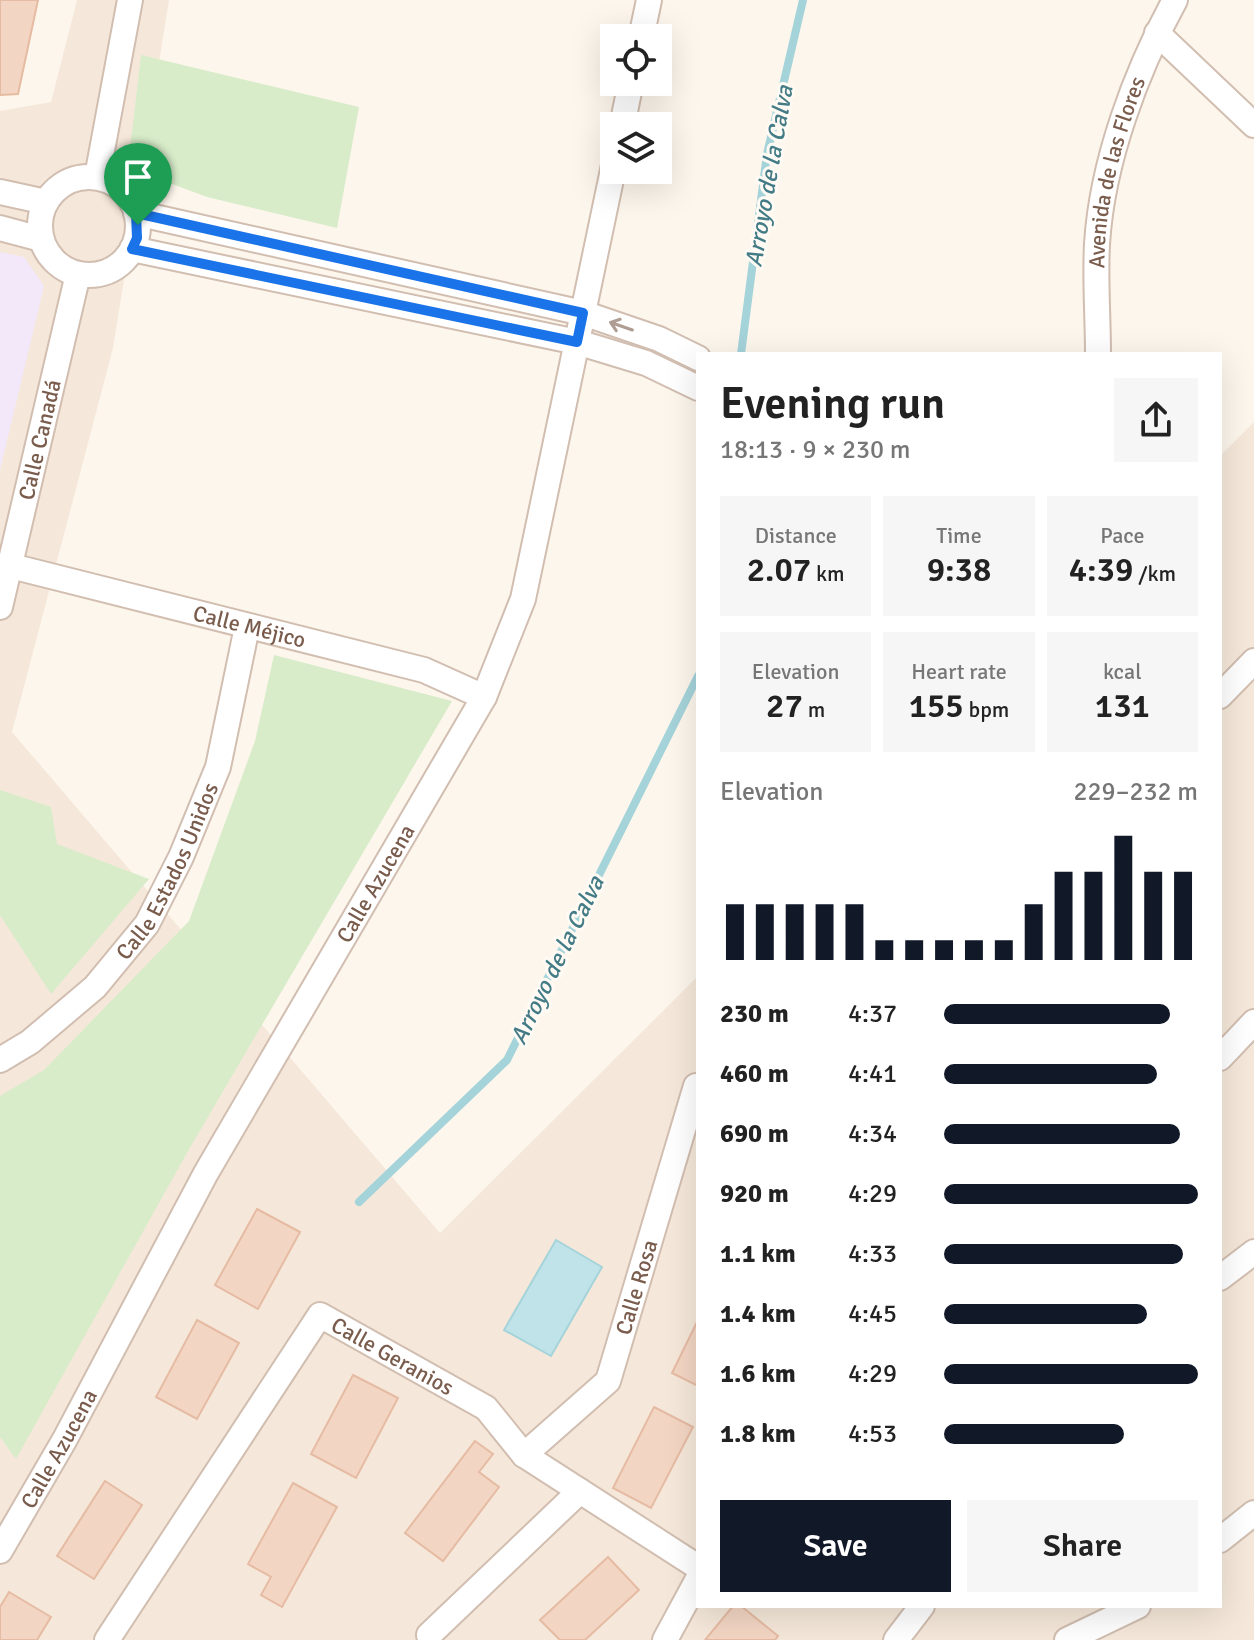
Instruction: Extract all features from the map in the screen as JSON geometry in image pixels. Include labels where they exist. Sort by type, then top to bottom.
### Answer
[{"type":"street","points":[[97,177],[130,0]]},
{"type":"street","points":[[644,24],[649,0]]},
{"type":"street","name":"Avenida de las Flores","points":[[1098,352],[1097,242],[1117,136],[1157,33],[1175,0]]},
{"type":"street","points":[[1157,33],[1254,125]]},
{"type":"street","points":[[97,177],[122,189],[136,213],[137,238],[132,249],[109,270],[78,274],[55,261],[41,239],[40,226],[46,202],[67,181],[97,177]]},
{"type":"street","name":"Calle Azucena","points":[[0,1551],[65,1439],[206,1173],[484,697],[523,599],[610,184]]},
{"type":"street","points":[[0,192],[46,202]]},
{"type":"street","points":[[136,213],[583,313],[659,339],[696,357]]},
{"type":"street","points":[[0,228],[41,239]]},
{"type":"street","points":[[132,249],[577,342],[646,363],[696,387]]},
{"type":"street","name":"Calle Canadá","points":[[0,607],[78,274]]},
{"type":"street","name":"Calle Méjico","points":[[11,566],[424,670],[484,697]]},
{"type":"street","name":"Calle Estados Unidos","points":[[0,1060],[30,1042],[95,987],[147,924],[181,857],[218,767],[247,627]]},
{"type":"street","points":[[1222,694],[1254,661]]},
{"type":"street","points":[[1222,1056],[1254,1022]]},
{"type":"street","name":"Calle Rosa","points":[[524,1455],[608,1381],[696,1086]]},
{"type":"street","points":[[1222,1276],[1254,1252]]},
{"type":"street","name":"Calle Geranios","points":[[107,1640],[320,1315],[486,1408],[524,1455],[696,1566]]},
{"type":"street","points":[[429,1635],[580,1491]]},
{"type":"street","points":[[1222,1538],[1254,1513]]},
{"type":"street","points":[[665,1640],[696,1583]]},
{"type":"street","points":[[896,1640],[920,1608]]},
{"type":"street","points":[[1067,1640],[1134,1608]]},
{"type":"shaded area","points":[[77,0],[169,0],[113,348],[12,732],[440,1233],[696,978],[696,1608],[1222,1608],[1222,454],[1254,422],[1254,1640],[0,1640],[0,111],[51,102]]},
{"type":"shaded area","points":[[0,252],[24,257],[44,286],[0,470]]},
{"type":"green space","points":[[141,55],[359,107],[337,228],[207,197],[143,173],[129,157]]},
{"type":"green space","points":[[274,655],[452,701],[188,1151],[16,1459],[0,1437],[0,1096],[44,1070],[189,921],[255,741]]},
{"type":"green space","points":[[0,790],[51,807],[57,844],[149,879],[51,994],[0,915]]},
{"type":"water","points":[[556,1240],[602,1267],[551,1356],[504,1330]]},
{"type":"building","points":[[0,0],[38,0],[18,94],[0,95]]},
{"type":"building","points":[[257,1209],[300,1232],[258,1309],[215,1285]]},
{"type":"building","points":[[197,1320],[239,1343],[197,1419],[156,1397]]},
{"type":"building","points":[[696,1324],[696,1385],[672,1373]]},
{"type":"building","points":[[353,1375],[398,1398],[356,1478],[311,1454]]},
{"type":"building","points":[[654,1407],[693,1427],[651,1508],[613,1488]]},
{"type":"building","points":[[475,1441],[493,1454],[479,1472],[499,1487],[443,1561],[405,1533]]},
{"type":"building","points":[[105,1481],[142,1505],[94,1579],[57,1556]]},
{"type":"building","points":[[293,1483],[337,1507],[282,1607],[261,1595],[271,1577],[248,1564]]},
{"type":"building","points":[[608,1557],[639,1590],[585,1640],[560,1640],[540,1620]]},
{"type":"building","points":[[9,1592],[51,1617],[37,1640],[0,1640],[0,1607]]},
{"type":"building","points":[[731,1608],[743,1608],[778,1636],[775,1640],[705,1640]]},
{"type":"waterway","name":"Arroyo de la Calva","points":[[741,352],[767,154],[803,0]]},
{"type":"waterway","name":"Arroyo de la Calva","points":[[359,1202],[507,1060],[696,680]]},
{"type":"route","points":[[136,213],[583,313],[577,342],[132,249],[138,225],[136,213]]}]
